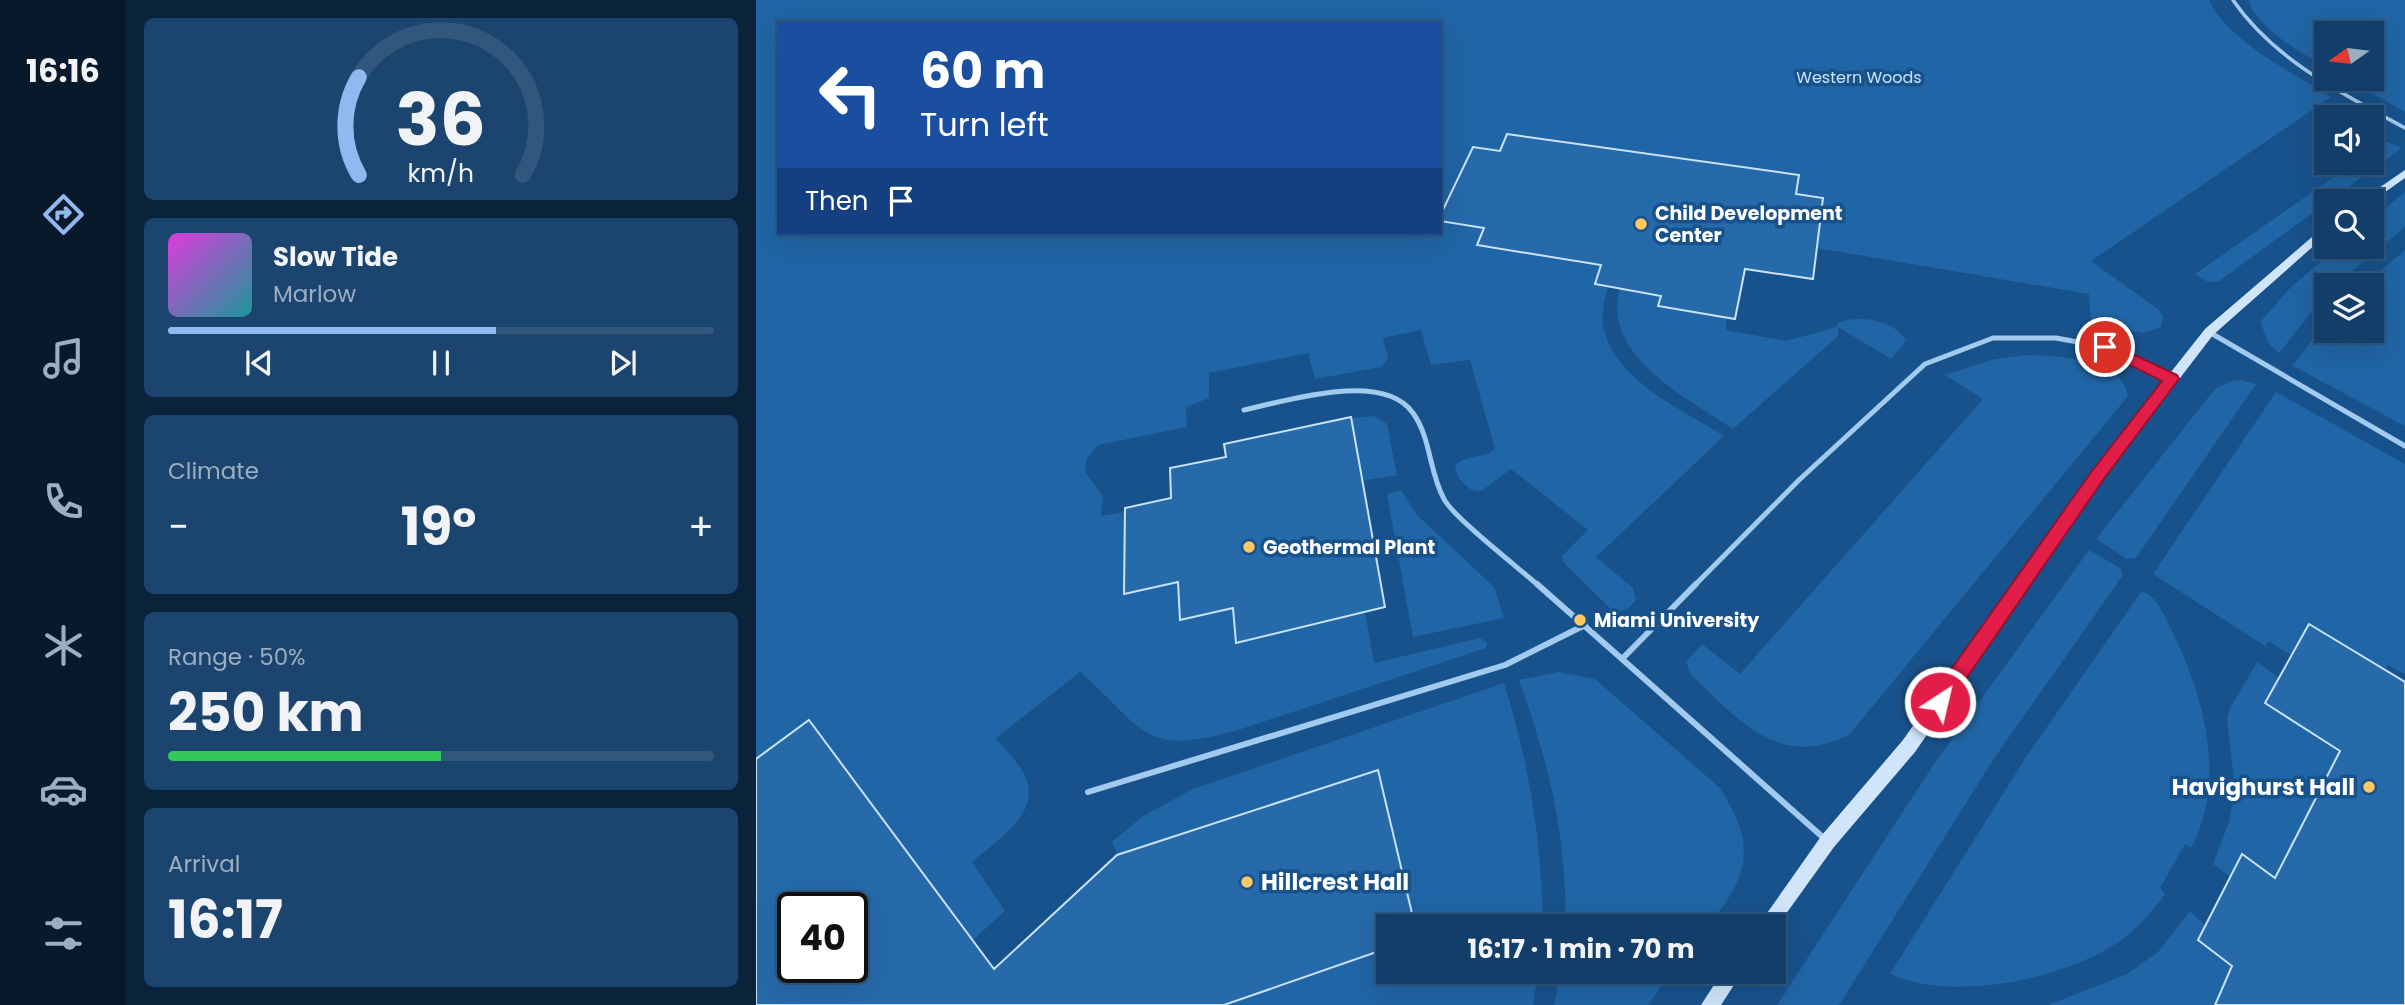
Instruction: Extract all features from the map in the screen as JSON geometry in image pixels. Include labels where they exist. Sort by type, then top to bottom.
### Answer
[{"type":"street","points":[[2382,189],[2405,173]]},
{"type":"street","points":[[1776,914],[1828,841],[1909,746],[2097,475],[2209,332],[2314,240]]},
{"type":"street","points":[[1710,1005],[1725,984]]},
{"type":"lane","points":[[2233,0],[2240,13],[2262,37],[2292,60],[2405,128]]},
{"type":"lane","points":[[2209,332],[2405,446]]},
{"type":"lane","points":[[1622,659],[1799,480],[1925,364],[1993,338],[2056,338],[2105,347],[2172,379]]},
{"type":"lane","points":[[1244,410],[1349,390],[1385,393],[1411,409],[1426,438],[1432,476],[1445,502],[1828,841]]},
{"type":"lane","points":[[1088,792],[1505,665],[1585,625]]},
{"type":"green space","name":"Western Woods","points":[[756,0],[2209,0],[2230,29],[2246,42],[2314,87],[2314,91],[2321,91],[2331,97],[2319,105],[2314,105],[2314,109],[2091,261],[2159,310],[2163,316],[2161,327],[2144,333],[2091,325],[2089,294],[1817,248],[1823,199],[1796,194],[1798,175],[1507,134],[1500,151],[1473,147],[1442,212],[1442,21],[777,21],[777,235],[1442,235],[1442,221],[1484,228],[1477,245],[1584,263],[1607,247],[1595,284],[1608,286],[1603,324],[1609,344],[1634,377],[1651,391],[1724,436],[1596,557],[1633,588],[1636,600],[1626,609],[1614,612],[1564,563],[1562,556],[1588,530],[1511,469],[1481,491],[1467,487],[1460,479],[1455,465],[1495,449],[1470,360],[1431,365],[1421,330],[1383,338],[1388,358],[1382,367],[1315,379],[1308,353],[1209,373],[1209,398],[1186,407],[1187,427],[1098,445],[1087,459],[1085,472],[1103,496],[1101,516],[1125,512],[1125,594],[1178,582],[1180,620],[1233,608],[1236,642],[1365,612],[1374,663],[1480,638],[1487,643],[1486,648],[1235,731],[1180,740],[1161,738],[1146,732],[1080,672],[996,738],[1023,772],[1028,786],[1028,799],[1024,812],[1016,823],[972,862],[1005,911],[973,940],[809,720],[756,759]]},
{"type":"green space","points":[[2248,0],[2405,0],[2405,112],[2367,91],[2384,91],[2384,21],[2314,21],[2314,60],[2271,30],[2253,11]]},
{"type":"green space","points":[[2384,142],[2402,148],[2384,161]]},
{"type":"green space","points":[[2337,175],[2365,175],[2346,189],[2317,189]]},
{"type":"green space","points":[[2314,191],[2314,212],[2219,281],[2208,282],[2195,274]]},
{"type":"green space","points":[[2405,192],[2405,227],[2384,245],[2384,209]]},
{"type":"green space","points":[[2405,250],[2405,426],[2293,366],[2314,337],[2314,343],[2384,343],[2384,273],[2378,273]]},
{"type":"green space","points":[[2325,259],[2367,259],[2350,273],[2314,273],[2314,309],[2279,353],[2269,344],[2260,322],[2292,286]]},
{"type":"green space","points":[[1620,288],[1662,295],[1726,317],[1726,330],[1786,341],[1837,327],[1838,323],[1846,320],[1866,319],[1894,328],[1906,341],[1891,359],[1838,327],[1838,336],[1733,429],[1672,389],[1635,354],[1623,335],[1618,313]]},
{"type":"green space","points":[[2025,355],[2069,358],[2101,366],[2114,373],[2123,383],[2128,396],[1849,735],[1824,744],[1801,747],[1761,735],[1743,723],[1691,675],[1686,662],[1702,644],[1740,674],[1983,399],[1945,375],[1991,360]]},
{"type":"green space","points":[[2231,381],[2256,384],[2136,558],[2127,559],[2096,539],[2215,389]]},
{"type":"green space","points":[[2276,392],[2405,464],[2405,674],[2388,665],[2385,670],[2309,625],[2290,655],[2269,641],[2265,646],[2153,574]]},
{"type":"green space","points":[[1374,416],[1387,424],[1397,475],[1362,481],[1351,418]]},
{"type":"green space","points":[[1401,490],[1417,515],[1494,587],[1504,618],[1413,637],[1387,494]]},
{"type":"green space","points":[[2089,550],[2120,568],[2123,575],[1995,757],[1839,1005],[1777,1005],[1934,764]]},
{"type":"green space","points":[[2141,592],[2151,596],[2158,605],[2182,652],[2201,707],[2207,736],[2208,794],[2202,821],[2191,848],[2185,844],[2160,888],[2165,894],[2143,921],[2117,943],[2094,956],[2037,976],[2006,983],[1944,986],[1915,982],[1890,974],[2026,757]]},
{"type":"green space","points":[[2257,662],[2279,678],[2265,703],[2347,756],[2305,819],[2275,878],[2242,854],[2231,877],[2213,864],[2229,822],[2235,787],[2227,721],[2229,710]]},
{"type":"green space","points":[[1559,672],[1595,679],[1719,787],[1739,826],[1743,859],[1733,891],[1717,914],[1565,914],[1563,863],[1554,801],[1539,740],[1519,680]]},
{"type":"green space","points":[[1504,683],[1521,744],[1537,833],[1542,914],[1376,914],[1376,917],[1118,855],[1112,842],[1143,816],[1193,789]]},
{"type":"green space","points":[[2190,911],[2206,926],[2198,940],[2232,966],[2215,1005],[2048,1005],[2127,974],[2158,952]]},
{"type":"green space","points":[[1376,952],[1376,984],[1536,984],[1533,1005],[1224,1005]]},
{"type":"green space","points":[[1558,984],[1663,984],[1648,1005],[1554,1005]]},
{"type":"building","name":"Child Development Center","points":[[1507,134],[1799,175],[1796,194],[1823,198],[1813,279],[1745,269],[1735,319],[1658,306],[1661,296],[1595,284],[1601,265],[1477,245],[1484,228],[1442,221],[1442,212],[1473,147],[1500,151]]},
{"type":"building","name":"Geothermal Plant","points":[[1351,417],[1385,607],[1236,643],[1233,608],[1180,620],[1178,582],[1124,594],[1125,508],[1171,498],[1170,468],[1226,457],[1224,444]]},
{"type":"building","name":"Havighurst Hall","points":[[2309,624],[2405,682],[2405,1005],[2215,1005],[2232,966],[2198,940],[2242,854],[2275,878],[2340,751],[2265,703]]},
{"type":"building","name":"Hillcrest Hall","points":[[809,720],[994,969],[1117,855],[1378,770],[1412,914],[1376,914],[1376,952],[1224,1005],[756,1005],[756,759]]},
{"type":"place","name":"Child Development Center","points":[[1641,224]]},
{"type":"place","name":"Geothermal Plant","points":[[1249,547]]},
{"type":"place","name":"Miami University","points":[[1580,620]]},
{"type":"place","name":"Havighurst Hall","points":[[2369,787]]},
{"type":"place","name":"Hillcrest Hall","points":[[1247,882]]},
{"type":"route","points":[[1940,702],[2097,475],[2172,379],[2105,347]]}]
